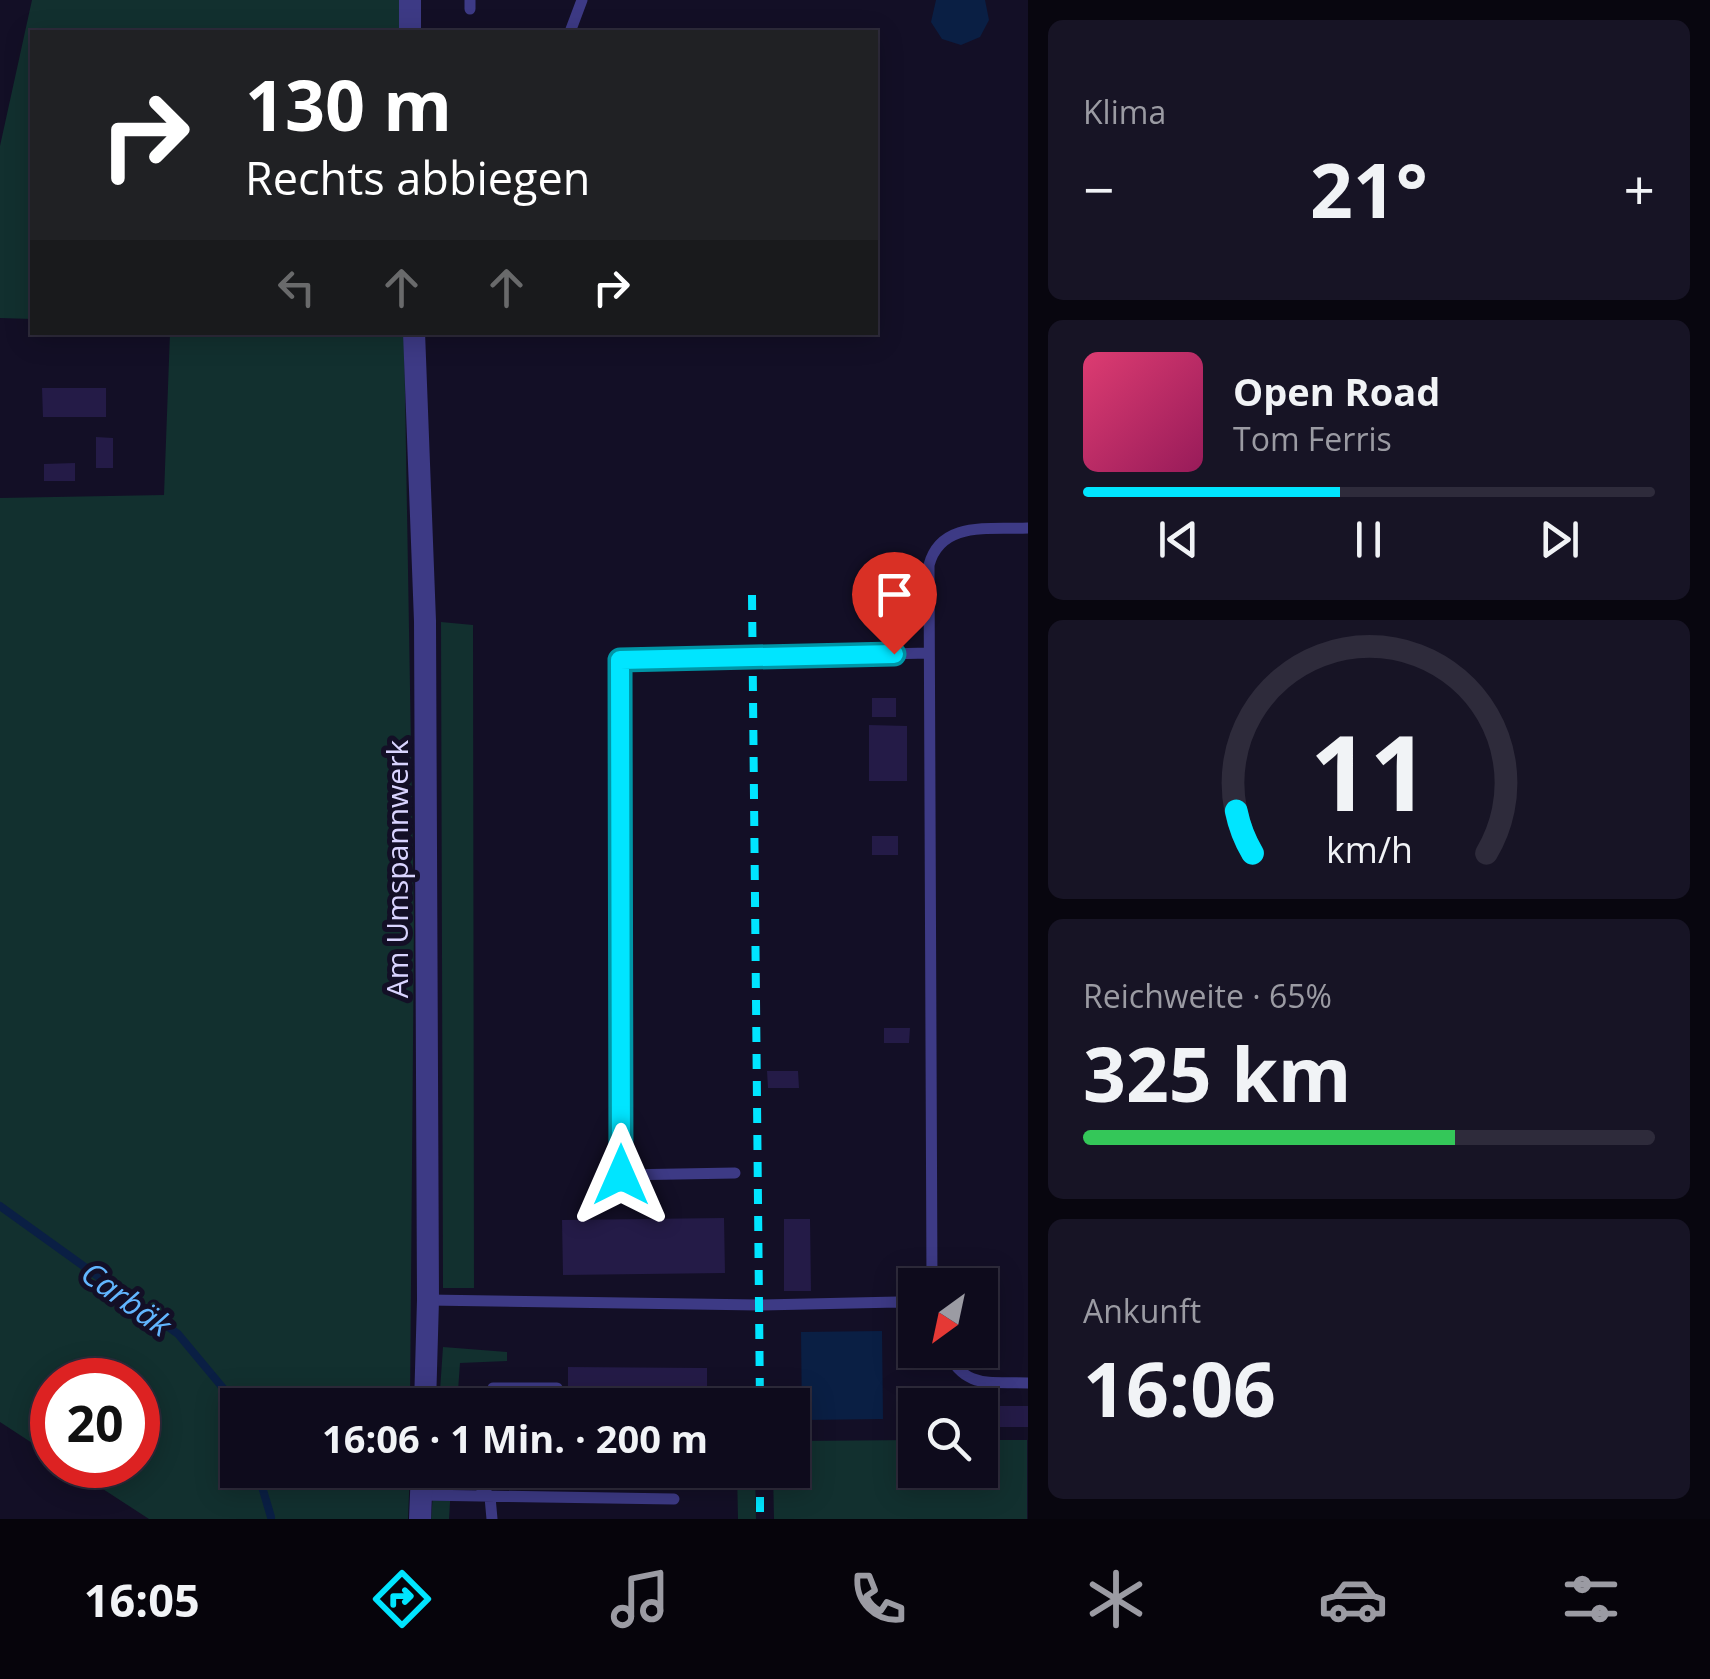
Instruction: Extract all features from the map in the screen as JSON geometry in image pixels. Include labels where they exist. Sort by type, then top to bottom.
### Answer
[{"type":"street","points":[[410,0],[410,30]]},
{"type":"street","name":"Am Umspannwerk","points":[[414,335],[424,621],[426,1388]]},
{"type":"lane","points":[[571,30],[582,0]]},
{"type":"lane","points":[[932,1268],[929,565],[936,546],[953,532],[1028,528]]},
{"type":"lane","points":[[736,1174],[621,1175],[620,660],[929,653]]},
{"type":"lane","points":[[428,1300],[759,1305],[898,1302]]},
{"type":"lane","points":[[955,1368],[972,1380],[1028,1383]]},
{"type":"lane","points":[[482,1488],[490,1497],[492,1519]]},
{"type":"lane","points":[[420,1507],[490,1497],[674,1499]]},
{"type":"green space","points":[[32,0],[401,0],[401,30],[30,30],[30,319],[0,318],[0,146]]},
{"type":"green space","points":[[170,335],[404,335],[414,925],[410,1388],[220,1388],[220,1488],[409,1488],[408,1519],[149,1519],[101,1488],[160,1488],[160,1358],[30,1358],[30,1442],[0,1422],[0,498],[164,495]]},
{"type":"green space","points":[[441,622],[473,625],[474,1288],[443,1288]]},
{"type":"green space","points":[[443,1347],[507,1352],[507,1361],[460,1363],[458,1388],[440,1388]]},
{"type":"green space","points":[[898,1440],[898,1488],[998,1488],[998,1440],[1027,1440],[1027,1519],[774,1519],[773,1488],[810,1488],[810,1441]]},
{"type":"green space","points":[[434,1488],[451,1488],[449,1519],[431,1519]]},
{"type":"green space","points":[[737,1488],[755,1488],[756,1519],[738,1519]]},
{"type":"water","points":[[936,0],[985,0],[989,20],[980,37],[961,45],[942,39],[931,22]]},
{"type":"water","points":[[882,1331],[883,1419],[810,1420],[810,1388],[802,1388],[801,1332]]},
{"type":"building","points":[[42,388],[106,388],[106,417],[43,417]]},
{"type":"building","points":[[96,437],[113,438],[113,468],[96,468]]},
{"type":"building","points":[[75,463],[75,481],[44,481],[44,464]]},
{"type":"building","points":[[872,698],[896,698],[896,717],[872,717]]},
{"type":"building","points":[[869,725],[907,726],[907,781],[869,781]]},
{"type":"building","points":[[872,836],[898,836],[898,855],[872,855]]},
{"type":"building","points":[[884,1028],[910,1028],[909,1043],[884,1043]]},
{"type":"building","points":[[767,1071],[798,1071],[799,1088],[768,1088]]},
{"type":"building","points":[[724,1218],[725,1273],[563,1275],[562,1220]]},
{"type":"building","points":[[784,1219],[810,1219],[811,1291],[784,1291]]},
{"type":"building","points":[[568,1367],[707,1368],[707,1388],[568,1388]]},
{"type":"building","points":[[998,1406],[1028,1406],[1028,1427],[998,1427]]},
{"type":"waterway","name":"Carbäk","points":[[0,1206],[178,1334],[223,1388]]},
{"type":"waterway","name":"Carbäk","points":[[262,1488],[271,1517]]},
{"type":"railway","points":[[752,595],[760,1388]]},
{"type":"railway","points":[[760,1488],[760,1519]]},
{"type":"route","points":[[621,1175],[620,660],[894,654]]}]
